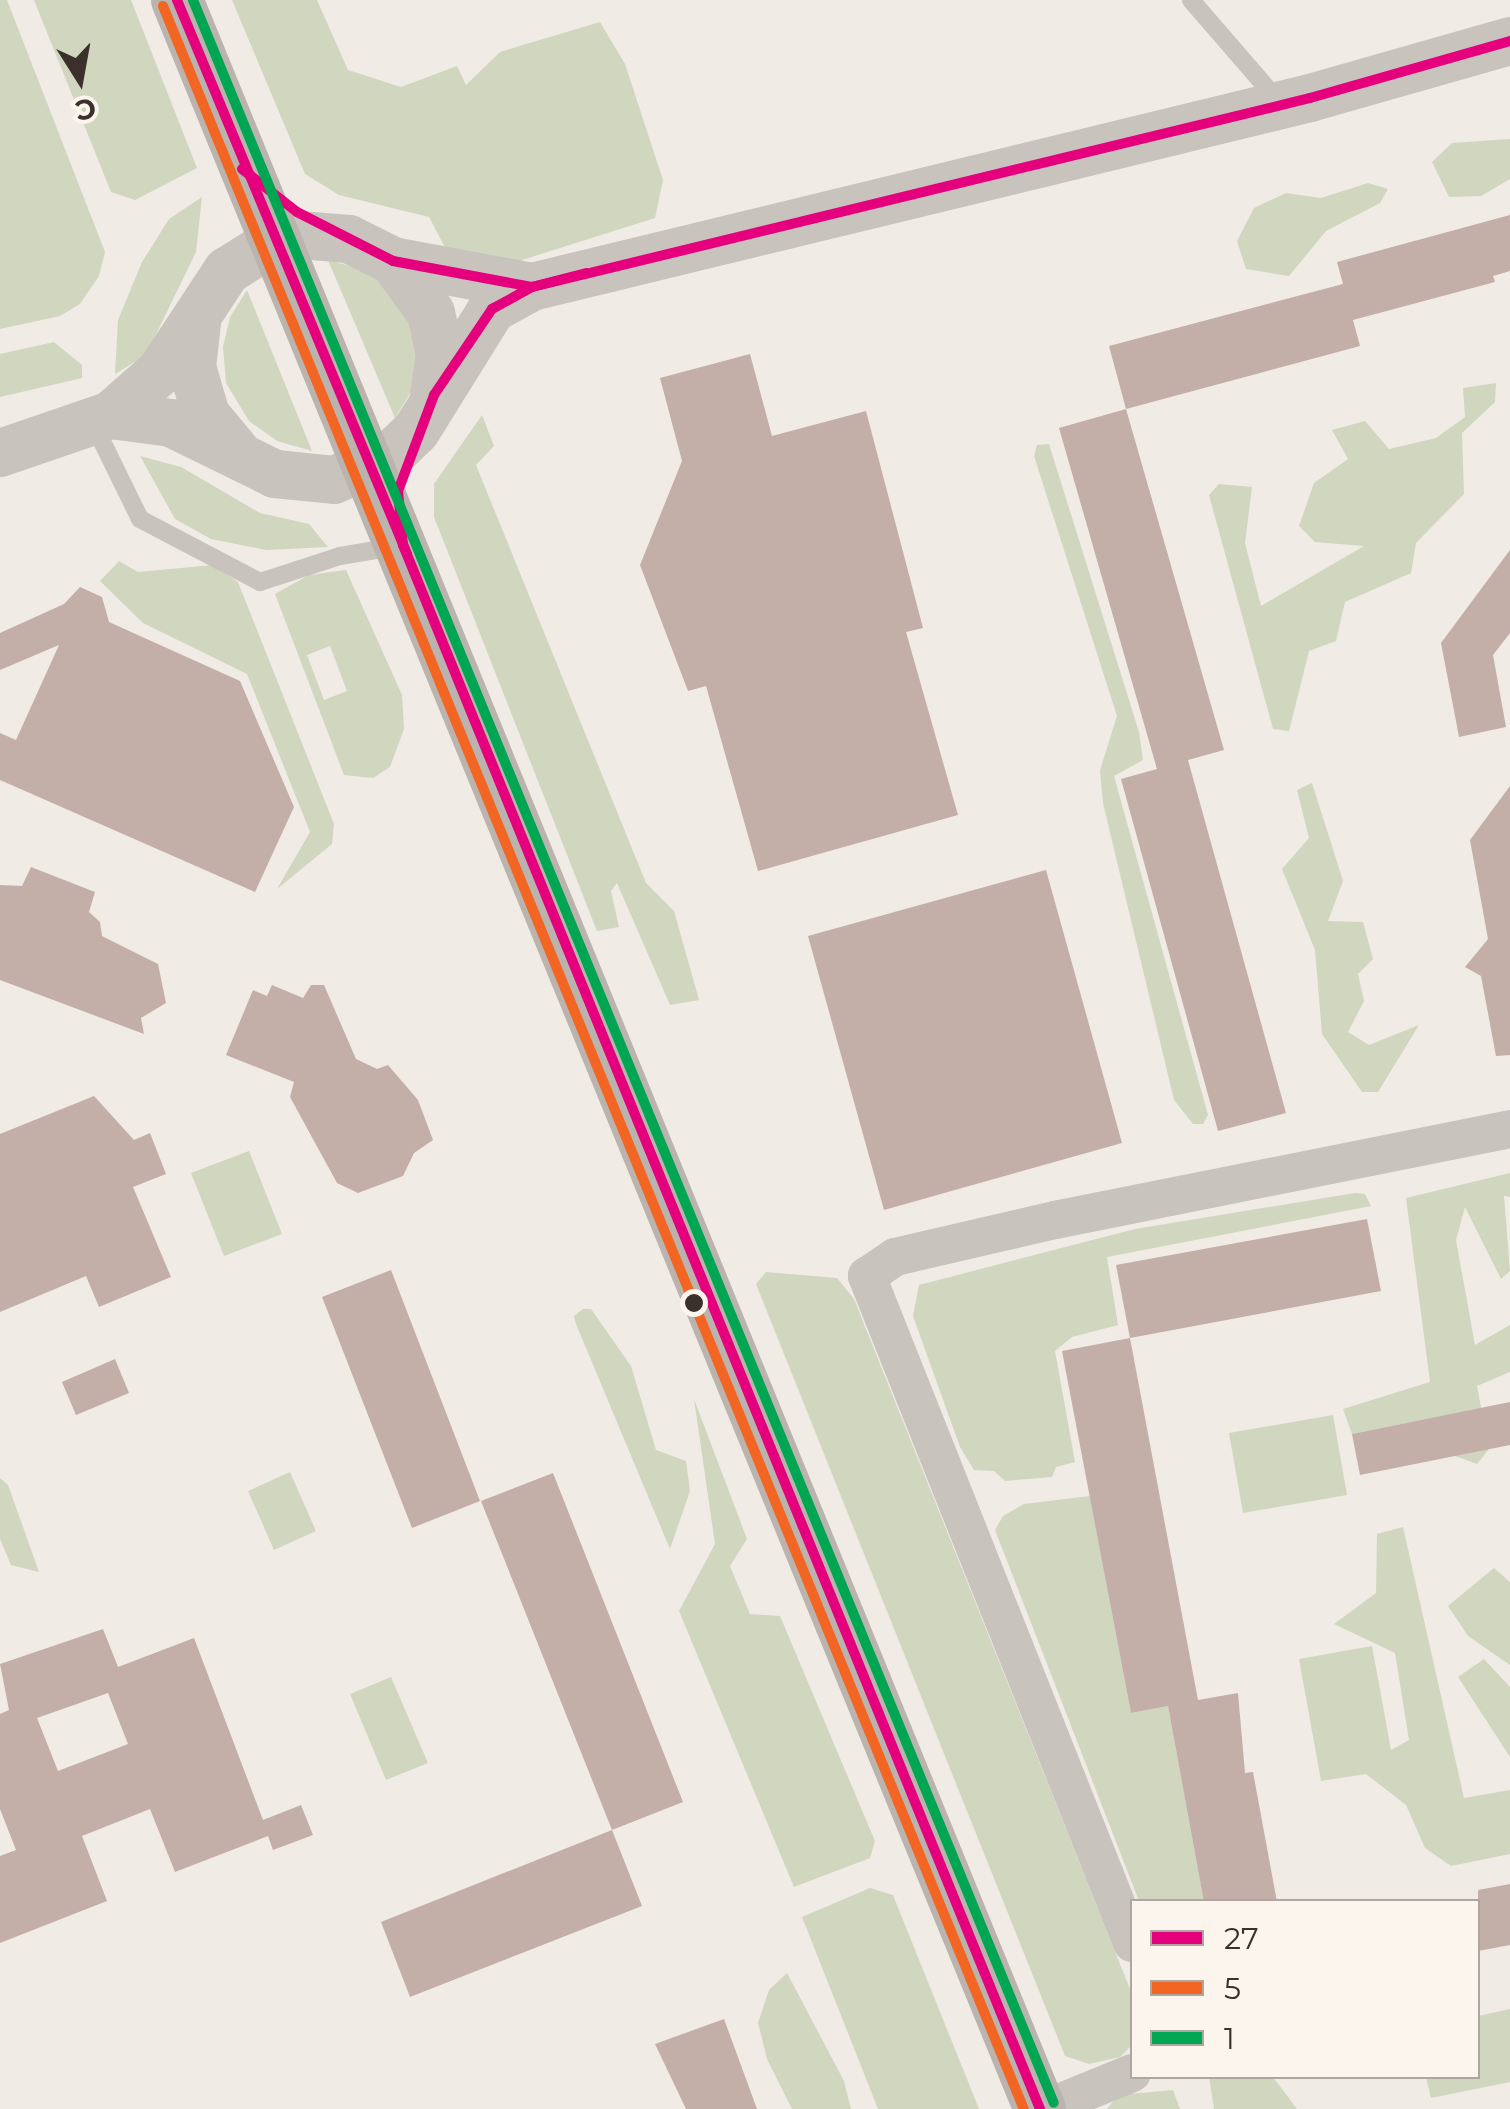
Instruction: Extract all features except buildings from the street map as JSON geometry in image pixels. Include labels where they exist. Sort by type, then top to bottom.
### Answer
[{"type":"main road","points":[[176,0],[242,169],[404,546],[1042,2109]]},
{"type":"street","points":[[532,286],[394,262],[298,212],[242,169],[231,245],[204,308],[192,367],[206,415],[260,466],[334,480],[370,469],[425,413],[492,309],[532,286],[1281,105],[1510,41]]},
{"type":"street","points":[[0,453],[101,418],[161,371],[246,256],[273,242],[300,235],[348,239]]},
{"type":"street","points":[[394,262],[431,313],[440,354],[398,492],[404,546]]},
{"type":"street","points":[[101,418],[171,423],[366,518],[404,546]]},
{"type":"street","points":[[1130,1938],[867,1276],[895,1257],[1054,1220],[1510,1129]]},
{"type":"street","points":[[1042,2109],[1130,2074]]},
{"type":"lane","points":[[1191,0],[1281,105]]},
{"type":"lane","points":[[101,418],[140,519],[260,582],[340,556],[404,546]]},
{"type":"green space","points":[[0,0],[7,0],[105,252],[99,276],[80,304],[60,316],[0,329]]},
{"type":"green space","points":[[34,0],[131,0],[197,168],[135,200],[111,192]]},
{"type":"green space","points":[[232,0],[317,0],[348,70],[401,87],[457,66],[466,85],[500,52],[600,22],[625,64],[663,180],[655,218],[519,261],[448,253],[429,217],[339,195],[305,174]]},
{"type":"green space","points":[[1510,139],[1510,179],[1481,196],[1449,197],[1432,162],[1452,143]]},
{"type":"green space","points":[[1368,183],[1388,189],[1380,203],[1326,231],[1289,276],[1246,269],[1237,241],[1254,208],[1286,193],[1321,198]]},
{"type":"green space","points":[[202,197],[196,252],[146,355],[115,374],[118,320],[142,262],[169,219]]},
{"type":"green space","points":[[328,260],[361,269],[391,290],[411,321],[417,349],[412,390],[395,418]]},
{"type":"green space","points":[[247,290],[312,451],[277,441],[249,421],[226,383],[223,347],[230,317]]},
{"type":"green space","points":[[54,342],[82,365],[82,378],[0,397],[0,354]]},
{"type":"green space","points":[[1496,383],[1495,402],[1462,433],[1464,494],[1416,543],[1411,573],[1345,602],[1336,641],[1309,651],[1289,731],[1273,729],[1209,495],[1219,484],[1252,487],[1245,543],[1261,606],[1364,546],[1315,542],[1299,526],[1314,483],[1348,459],[1332,430],[1365,421],[1389,449],[1436,438],[1465,417],[1463,388]]},
{"type":"green space","points":[[482,415],[494,446],[476,465],[646,883],[674,911],[699,1000],[670,1005],[617,883],[611,891],[619,927],[597,931],[434,517],[434,484]]},
{"type":"green space","points":[[1049,444],[1139,732],[1143,760],[1114,776],[1208,1115],[1203,1124],[1193,1124],[1174,1100],[1103,803],[1100,770],[1117,716],[1034,456],[1037,445]]},
{"type":"green space","points":[[140,456],[181,467],[260,513],[309,524],[328,547],[266,550],[211,539],[175,519]]},
{"type":"green space","points":[[119,561],[138,572],[213,565],[238,582],[334,824],[332,844],[277,889],[310,832],[247,674],[143,623],[100,581]]},
{"type":"green space","points":[[346,570],[402,695],[404,729],[390,767],[373,778],[344,775],[275,594],[309,575]],"holes":[[[330,646],[347,691],[324,700],[307,655]]]},
{"type":"green space","points":[[1312,783],[1343,881],[1328,921],[1363,922],[1373,959],[1358,974],[1364,1001],[1348,1032],[1369,1045],[1419,1025],[1378,1092],[1362,1092],[1322,1034],[1315,950],[1282,869],[1309,838],[1297,790]]},
{"type":"green space","points":[[249,1151],[282,1234],[224,1256],[191,1173]]},
{"type":"green space","points":[[1510,1173],[1510,1197],[1504,1196],[1510,1271],[1501,1279],[1465,1207],[1456,1240],[1475,1345],[1510,1325],[1510,1372],[1477,1386],[1489,1449],[1477,1464],[1455,1456],[1447,1415],[1352,1434],[1343,1409],[1430,1382],[1406,1198]]},
{"type":"green space","points":[[1365,1194],[1371,1206],[1107,1257],[1118,1325],[1072,1337],[1055,1351],[1075,1462],[1056,1467],[1052,1477],[1005,1481],[994,1471],[974,1470],[960,1447],[913,1316],[919,1285],[1135,1229]]},
{"type":"green space","points":[[766,1272],[837,1278],[854,1299],[1130,1989],[1130,2047],[1120,2057],[1089,2064],[1065,2056],[756,1284]]},
{"type":"green space","points":[[583,1309],[591,1309],[631,1366],[656,1450],[686,1461],[690,1491],[670,1549],[576,1324],[574,1316]]},
{"type":"green space","points":[[694,1399],[747,1539],[730,1566],[750,1614],[780,1616],[875,1841],[870,1858],[794,1887],[679,1611],[715,1544]]},
{"type":"green space","points":[[1333,1415],[1347,1495],[1243,1513],[1229,1433]]},
{"type":"green space","points":[[290,1472],[316,1531],[274,1550],[248,1491]]},
{"type":"green space","points":[[0,1478],[8,1485],[39,1572],[11,1565],[0,1539]]},
{"type":"green space","points":[[1090,1496],[1131,1713],[1168,1706],[1204,1899],[1138,1899],[995,1530],[1003,1516],[1024,1504]]},
{"type":"green space","points":[[1403,1527],[1464,1798],[1510,1790],[1510,1854],[1451,1866],[1425,1848],[1406,1805],[1366,1774],[1321,1781],[1299,1659],[1372,1646],[1391,1750],[1409,1740],[1395,1653],[1334,1624],[1376,1593],[1377,1534]]},
{"type":"green space","points":[[1494,1568],[1510,1582],[1510,1665],[1468,1636],[1448,1606]]},
{"type":"green space","points":[[1484,1659],[1510,1687],[1510,1757],[1458,1677]]},
{"type":"green space","points":[[391,1677],[428,1763],[386,1780],[350,1694]]},
{"type":"green space","points":[[870,1888],[893,1895],[979,2109],[878,2109],[802,1917]]},
{"type":"green space","points":[[787,1973],[844,2081],[851,2109],[792,2109],[767,2059],[758,2023],[769,1990]]},
{"type":"green space","points":[[1510,2009],[1510,2082],[1431,2098],[1426,2079],[1480,2079],[1480,2016]]},
{"type":"green space","points":[[1209,2079],[1274,2079],[1297,2109],[1214,2109]]},
{"type":"green space","points":[[1173,2090],[1180,2109],[1107,2109],[1118,2095]]},
{"type":"transit line","name":"27","points":[[177,0],[407,554]]},
{"type":"transit line","name":"1","points":[[193,0],[1054,2103]]},
{"type":"transit line","name":"5","points":[[163,6],[1024,2109]]},
{"type":"transit line","name":"27","points":[[1040,2109],[403,545],[398,491],[434,395],[492,309],[532,287],[1310,98],[1510,41]]},
{"type":"transit line","name":"27","points":[[242,169],[297,212],[393,261],[532,287],[586,273]]}]
